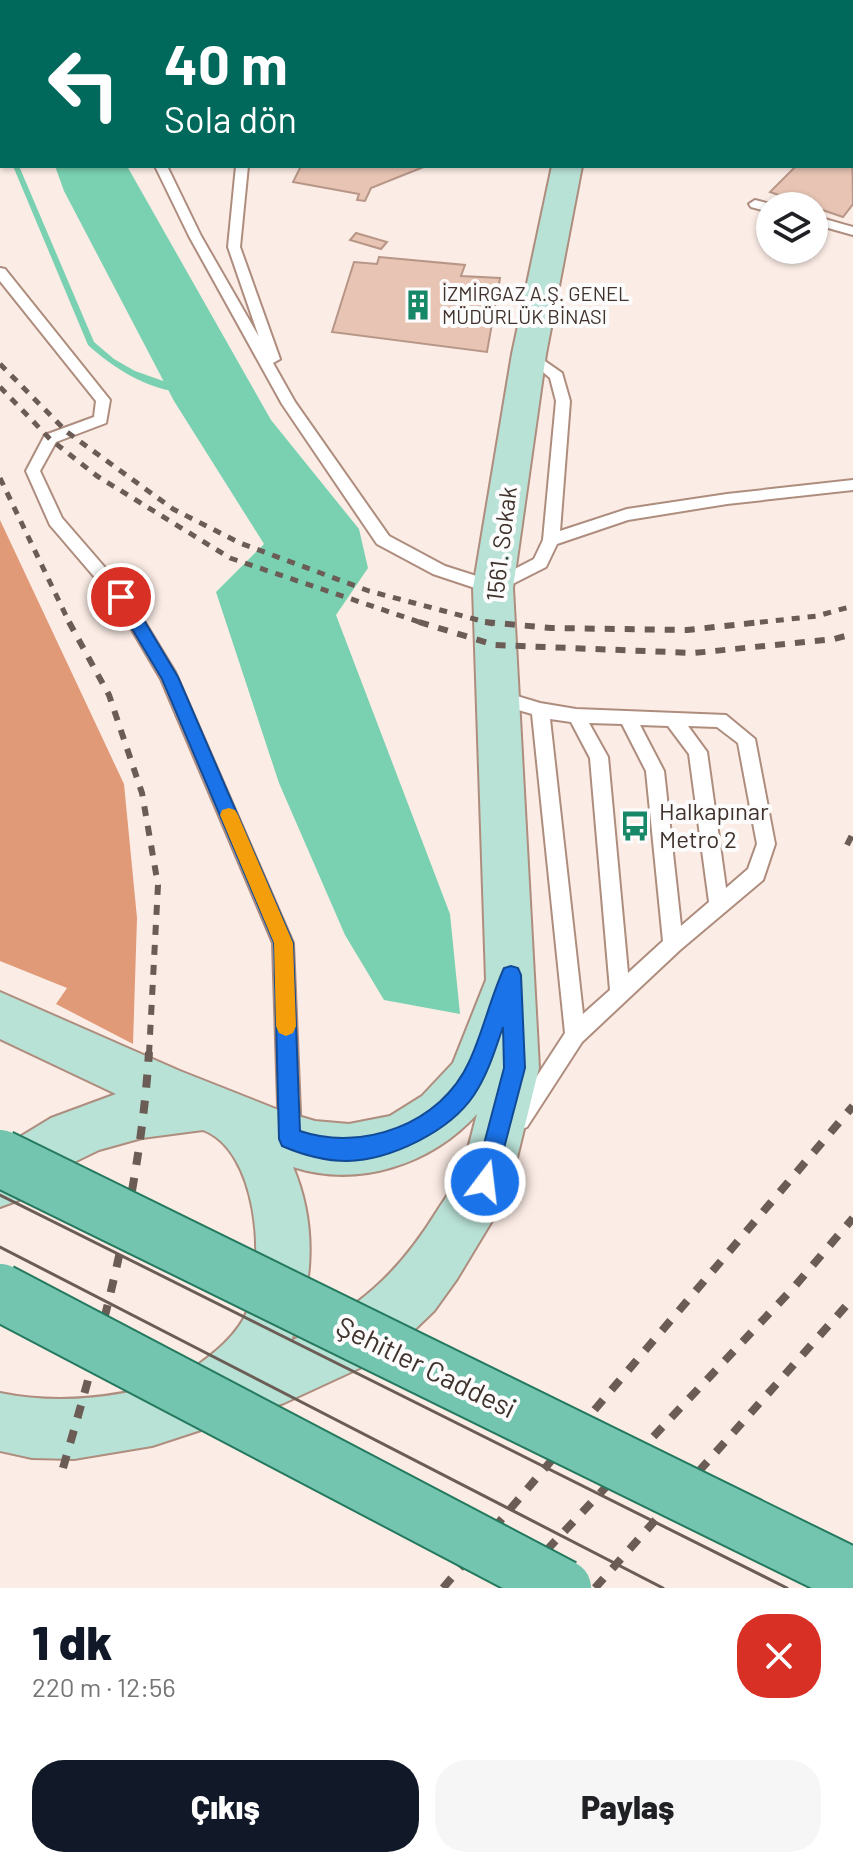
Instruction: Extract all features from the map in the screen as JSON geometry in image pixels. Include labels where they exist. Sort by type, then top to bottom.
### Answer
[{"type":"main road","name":"1561. Sokak","points":[[183,1407],[284,1374],[344,1346],[389,1315],[414,1291],[438,1260],[485,1182],[514,1068],[493,588],[529,354],[567,168]]},
{"type":"main road","points":[[0,1015],[217,1112],[319,1148],[349,1150],[379,1146],[425,1125],[466,1089],[479,1066],[511,975]]},
{"type":"main road","points":[[0,1181],[38,1152],[101,1121],[160,1108],[217,1112],[248,1132],[268,1174],[282,1235],[280,1287],[270,1326],[259,1345],[213,1389],[183,1407],[152,1417],[74,1430],[32,1429],[0,1422]]},
{"type":"main road","name":"Şehitler Caddesi","points":[[0,1158],[853,1577]]},
{"type":"main road","points":[[0,1292],[563,1588]]},
{"type":"lane","points":[[162,168],[195,236],[289,404],[383,540],[439,570],[493,588],[540,563],[551,540],[563,401],[557,376],[529,354]]},
{"type":"lane","points":[[242,168],[234,247],[289,404]]},
{"type":"lane","points":[[828,224],[853,231]]},
{"type":"lane","points":[[0,272],[103,400],[101,420],[50,439],[33,471],[55,521],[121,597],[169,677],[283,943],[290,1139]]},
{"type":"lane","points":[[551,540],[627,515],[727,499],[853,485]]},
{"type":"lane","points":[[485,1182],[536,1092],[575,1035],[673,944],[756,874],[766,844],[746,739],[720,720],[576,716],[540,710],[497,697]]},
{"type":"lane","points":[[540,710],[575,1035]]},
{"type":"lane","points":[[576,716],[599,757],[620,996]]},
{"type":"lane","points":[[627,717],[655,771],[673,944]]},
{"type":"lane","points":[[673,719],[698,752],[719,907]]},
{"type":"shaded area","points":[[56,168],[128,168],[271,420],[359,529],[368,568],[336,615],[450,914],[460,1014],[384,1000],[345,935],[279,783],[216,592],[264,544],[174,401],[64,191]]},
{"type":"shaded area","points":[[0,520],[124,784],[137,918],[133,1044],[56,1004],[67,988],[0,961]]},
{"type":"building","points":[[300,168],[421,168],[371,188],[365,201],[357,200],[359,194],[293,182]]},
{"type":"building","points":[[794,168],[852,168],[853,204],[843,217],[828,212],[828,192],[770,192]]},
{"type":"building","points":[[356,233],[387,242],[381,249],[350,240]]},
{"type":"building","name":"İZMİRGAZ A.Ş. GENEL MÜDÜRLÜK BİNASI","points":[[379,257],[465,265],[461,276],[500,278],[487,352],[332,332],[354,262],[377,264]]},
{"type":"waterway","points":[[17,168],[91,343],[132,373],[180,390]]},
{"type":"tram line","points":[[0,1195],[787,1588]]},
{"type":"tram line","points":[[0,1247],[663,1588]]},
{"type":"railway","points":[[0,364],[67,432],[173,509],[240,543],[369,591],[486,622]]},
{"type":"railway","points":[[0,387],[50,439],[97,476],[230,558],[420,622]]},
{"type":"railway","points":[[0,478],[69,623]]},
{"type":"railway","points":[[744,624],[817,616],[853,606]]},
{"type":"railway","points":[[420,622],[495,645],[694,653],[834,639],[853,634]]},
{"type":"railway","points":[[420,622],[425,624]]},
{"type":"railway","points":[[486,622],[551,628],[687,630],[762,622]]},
{"type":"railway","points":[[486,622],[493,624]]},
{"type":"railway","points":[[69,623],[109,695],[142,793],[158,885],[149,1054]]},
{"type":"railway","points":[[847,845],[853,833]]},
{"type":"railway","points":[[63,1468],[118,1262],[137,1158],[149,1052]]},
{"type":"railway","points":[[443,1588],[853,1106]]},
{"type":"railway","points":[[511,1588],[795,1286],[853,1218]]},
{"type":"railway","points":[[595,1588],[853,1298]]},
{"type":"railway","points":[[816,1588],[853,1546]]},
{"type":"slow traffic","points":[[229,815],[283,943],[286,1026]]},
{"type":"place","name":"İZMİRGAZ A.Ş. GENEL MÜDÜRLÜK BİNASI","points":[[418,305]]},
{"type":"place","name":"Halkapınar Metro 2","points":[[635,826]]},
{"type":"route","points":[[121,597],[169,677],[283,943],[290,1139],[319,1148],[349,1150],[379,1146],[425,1125],[466,1089],[479,1066],[511,975],[514,1068],[485,1182]]}]
